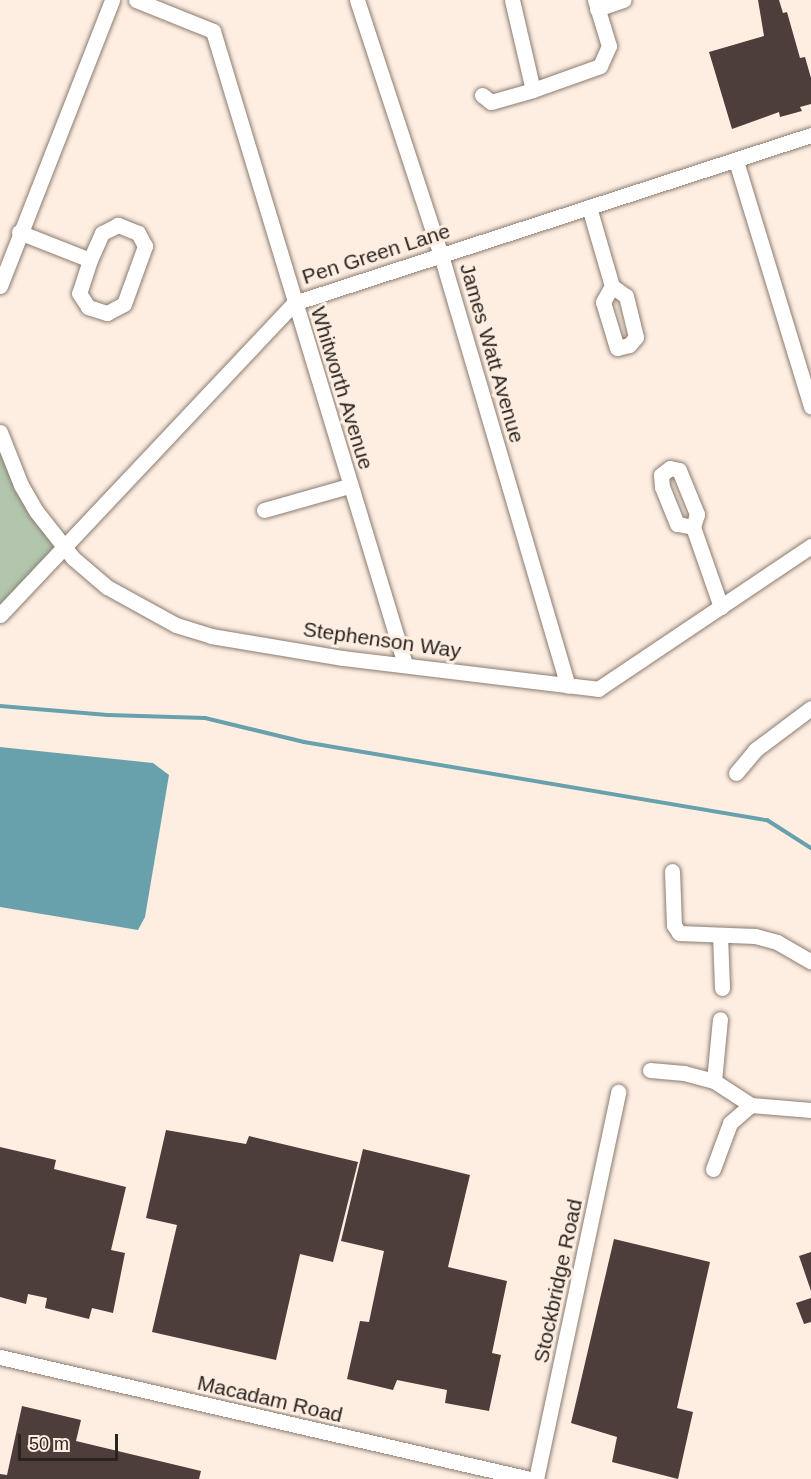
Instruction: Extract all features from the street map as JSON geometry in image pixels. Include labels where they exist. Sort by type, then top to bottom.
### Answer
[{"type":"street","points":[[0,286],[19,232],[112,0]]},
{"type":"street","name":"Whitworth Avenue","points":[[136,0],[213,31],[349,486],[405,664]]},
{"type":"street","name":"James Watt Avenue","points":[[357,0],[441,255],[568,686]]},
{"type":"street","points":[[512,0],[533,90]]},
{"type":"street","points":[[482,95],[491,102],[600,66],[609,46],[596,5],[623,0]]},
{"type":"street","name":"Pen Green Lane","points":[[0,615],[294,303],[811,135]]},
{"type":"street","points":[[736,161],[811,407]]},
{"type":"street","points":[[589,207],[612,286]]},
{"type":"street","points":[[118,225],[138,233],[145,246],[124,304],[107,313],[88,307],[79,293],[90,260],[102,233],[118,225]]},
{"type":"street","points":[[19,232],[90,260]]},
{"type":"street","name":"Stephenson Way","points":[[0,432],[21,485],[53,536],[107,588],[176,626],[211,636],[405,664],[598,689],[613,682],[811,546]]},
{"type":"street","points":[[264,510],[349,486]]},
{"type":"street","points":[[693,527],[721,607]]},
{"type":"street","points":[[736,773],[755,750],[811,708]]},
{"type":"street","points":[[672,872],[674,925],[679,933],[755,936],[777,942],[811,962]]},
{"type":"street","points":[[720,935],[722,988]]},
{"type":"street","points":[[714,1081],[720,1018]]},
{"type":"street","points":[[651,1070],[684,1073],[714,1081],[751,1105],[811,1110]]},
{"type":"street","name":"Stockbridge Road","points":[[536,1479],[618,1092]]},
{"type":"street","points":[[712,1169],[730,1123],[751,1105]]},
{"type":"street","name":"Macadam Road","points":[[0,1357],[530,1479]]},
{"type":"green space","points":[[0,450],[66,547],[0,612]]},
{"type":"water","points":[[0,747],[153,763],[169,775],[145,917],[138,930],[0,907]]},
{"type":"building","points":[[758,0],[779,0],[783,13],[787,12],[800,58],[805,57],[811,78],[811,104],[800,107],[802,111],[780,117],[779,112],[732,129],[709,52],[764,36]]},
{"type":"building","points":[[166,1130],[246,1144],[249,1136],[358,1162],[333,1262],[300,1254],[276,1360],[152,1332],[177,1225],[146,1218]]},
{"type":"building","points":[[0,1147],[56,1160],[54,1169],[126,1187],[111,1250],[125,1253],[113,1313],[92,1308],[89,1319],[45,1308],[47,1298],[28,1294],[26,1304],[0,1297]]},
{"type":"building","points":[[363,1149],[470,1175],[448,1267],[507,1281],[492,1353],[501,1355],[489,1411],[445,1403],[447,1390],[397,1380],[393,1390],[347,1379],[360,1321],[369,1322],[384,1251],[341,1241]]},
{"type":"building","points":[[614,1239],[710,1262],[677,1408],[693,1412],[678,1479],[612,1462],[617,1437],[571,1423]]},
{"type":"building","points":[[811,1252],[811,1291],[799,1256]]},
{"type":"building","points":[[811,1298],[811,1322],[804,1324],[796,1303]]},
{"type":"building","points":[[22,1406],[81,1420],[76,1441],[201,1471],[199,1479],[0,1479],[0,1474],[7,1475]]},
{"type":"waterway","points":[[0,706],[108,715],[205,718],[304,742],[767,820],[811,848]]}]
